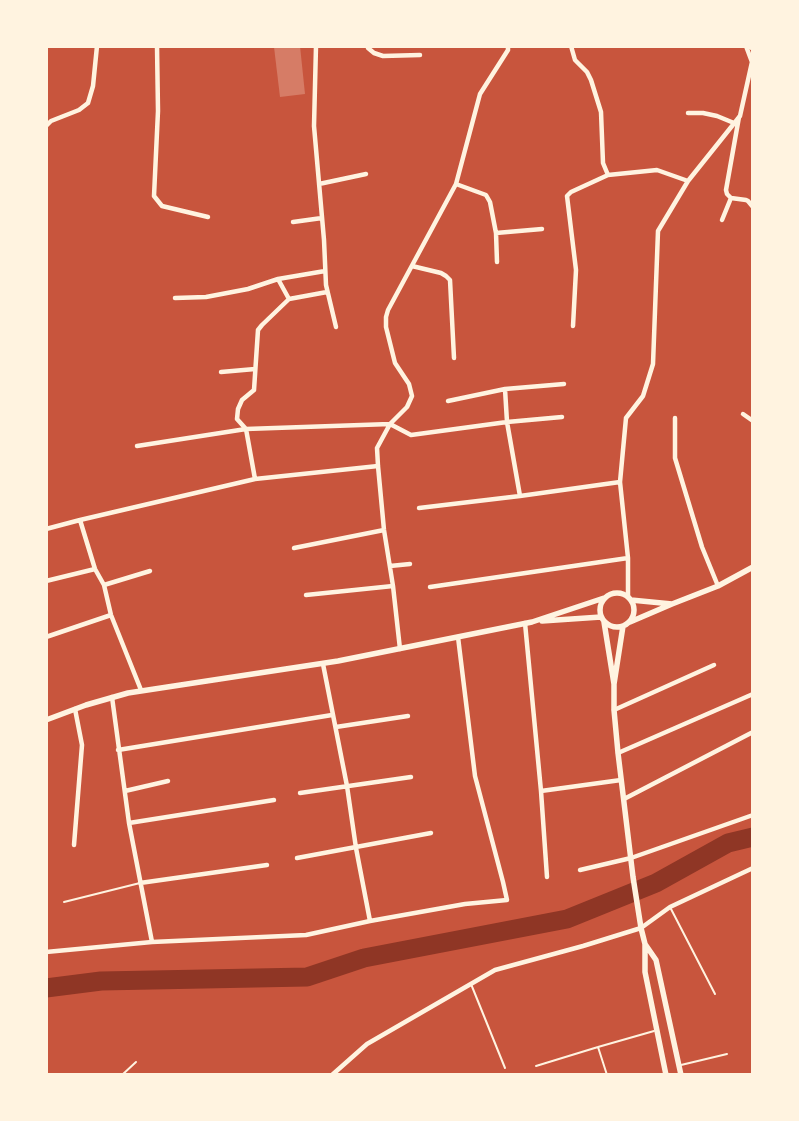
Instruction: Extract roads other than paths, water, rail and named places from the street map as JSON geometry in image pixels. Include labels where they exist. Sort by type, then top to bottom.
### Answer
[{"type":"street","points":[[46,126],[51,121],[79,110],[88,103],[93,86],[97,46]]},
{"type":"street","points":[[157,46],[158,111],[154,196],[162,206],[208,217]]},
{"type":"street","points":[[316,46],[314,126],[326,286],[336,327]]},
{"type":"street","points":[[368,46],[374,53],[383,56],[420,55]]},
{"type":"street","points":[[400,648],[384,530],[377,448],[390,424],[407,408],[412,396],[409,384],[395,363],[386,327],[386,317],[456,184],[480,94],[508,50],[508,46]]},
{"type":"street","points":[[570,46],[575,60],[587,72],[591,80],[601,112],[602,163],[608,174]]},
{"type":"street","points":[[748,46],[753,48]]},
{"type":"street","points":[[748,46],[752,62],[726,190],[731,198],[746,200],[753,207]]},
{"type":"street","points":[[688,113],[718,116],[734,123]]},
{"type":"street","points":[[614,684],[626,625],[634,614],[629,598],[628,558],[620,482],[626,418],[643,396],[653,364],[658,231],[688,180],[740,116]]},
{"type":"street","points":[[573,326],[576,270],[567,196],[571,192],[608,174],[657,170],[688,180]]},
{"type":"street","points":[[319,184],[366,174]]},
{"type":"street","points":[[456,184],[486,195],[490,202],[496,233],[497,262]]},
{"type":"street","points":[[722,220],[731,198]]},
{"type":"street","points":[[293,222],[322,218]]},
{"type":"street","points":[[496,233],[542,229]]},
{"type":"street","points":[[412,266],[442,273],[450,280],[454,358]]},
{"type":"street","points":[[175,298],[206,298],[278,280],[325,271]]},
{"type":"street","points":[[278,280],[289,299]]},
{"type":"street","points":[[255,479],[246,429],[237,419],[238,409],[242,400],[254,390],[258,330],[289,299],[327,292]]},
{"type":"street","points":[[221,372],[255,369]]},
{"type":"street","points":[[448,401],[504,389],[564,384]]},
{"type":"street","points":[[504,389],[507,422],[520,496]]},
{"type":"street","points":[[743,414],[753,421]]},
{"type":"street","points":[[137,446],[246,429],[390,424],[411,435],[507,422],[562,417]]},
{"type":"street","points":[[675,418],[675,458],[702,547],[718,586]]},
{"type":"street","points":[[46,530],[80,520],[255,479],[378,466]]},
{"type":"street","points":[[419,508],[620,482]]},
{"type":"street","points":[[80,520],[95,569],[104,585],[111,615],[141,690]]},
{"type":"street","points":[[294,548],[384,530]]},
{"type":"street","points":[[430,587],[628,558]]},
{"type":"street","points":[[390,566],[410,564]]},
{"type":"street","points":[[46,720],[86,704],[141,690],[322,664],[525,623],[602,619],[613,627],[626,625],[718,586],[753,567]]},
{"type":"street","points":[[46,582],[95,569]]},
{"type":"street","points":[[104,585],[150,571]]},
{"type":"street","points":[[306,595],[393,586]]},
{"type":"street","points":[[532,622],[604,598],[613,593],[623,594],[629,598],[672,604]]},
{"type":"street","points":[[604,598],[599,607],[614,684],[618,754],[633,877],[645,944],[645,972],[666,1075]]},
{"type":"street","points":[[46,637],[111,615]]},
{"type":"street","points":[[525,623],[547,877]]},
{"type":"street","points":[[46,952],[152,942],[306,935],[465,904],[507,900],[504,882],[474,776],[458,637]]},
{"type":"street","points":[[322,664],[336,727],[370,921]]},
{"type":"street","points":[[614,710],[714,666]]},
{"type":"street","points":[[618,754],[753,694]]},
{"type":"street","points":[[112,697],[129,823],[152,942]]},
{"type":"street","points":[[74,845],[82,745],[75,709]]},
{"type":"street","points":[[118,750],[332,715]]},
{"type":"street","points":[[336,727],[408,716]]},
{"type":"street","points":[[624,799],[753,732]]},
{"type":"street","points":[[300,793],[411,777]]},
{"type":"street","points":[[541,791],[621,780]]},
{"type":"street","points":[[125,791],[168,781]]},
{"type":"street","points":[[129,823],[274,800]]},
{"type":"street","points":[[580,870],[631,858],[753,815]]},
{"type":"street","points":[[297,858],[431,833]]},
{"type":"street","points":[[140,884],[267,865]]},
{"type":"street","points":[[332,1075],[367,1044],[494,970],[582,946],[640,924],[670,907],[753,868]]},
{"type":"street","points":[[645,944],[656,960],[681,1075]]},
{"type":"lane","points":[[64,902],[140,884]]},
{"type":"lane","points":[[670,907],[714,994]]},
{"type":"lane","points":[[470,984],[505,1068]]},
{"type":"lane","points":[[536,1066],[657,1030]]},
{"type":"lane","points":[[598,1046],[608,1075]]},
{"type":"lane","points":[[679,1065],[727,1054]]},
{"type":"lane","points":[[122,1075],[136,1062]]},
{"type":"waterway","points":[[46,988],[101,981],[307,977],[364,958],[567,919],[656,883],[728,843],[753,837]]}]
